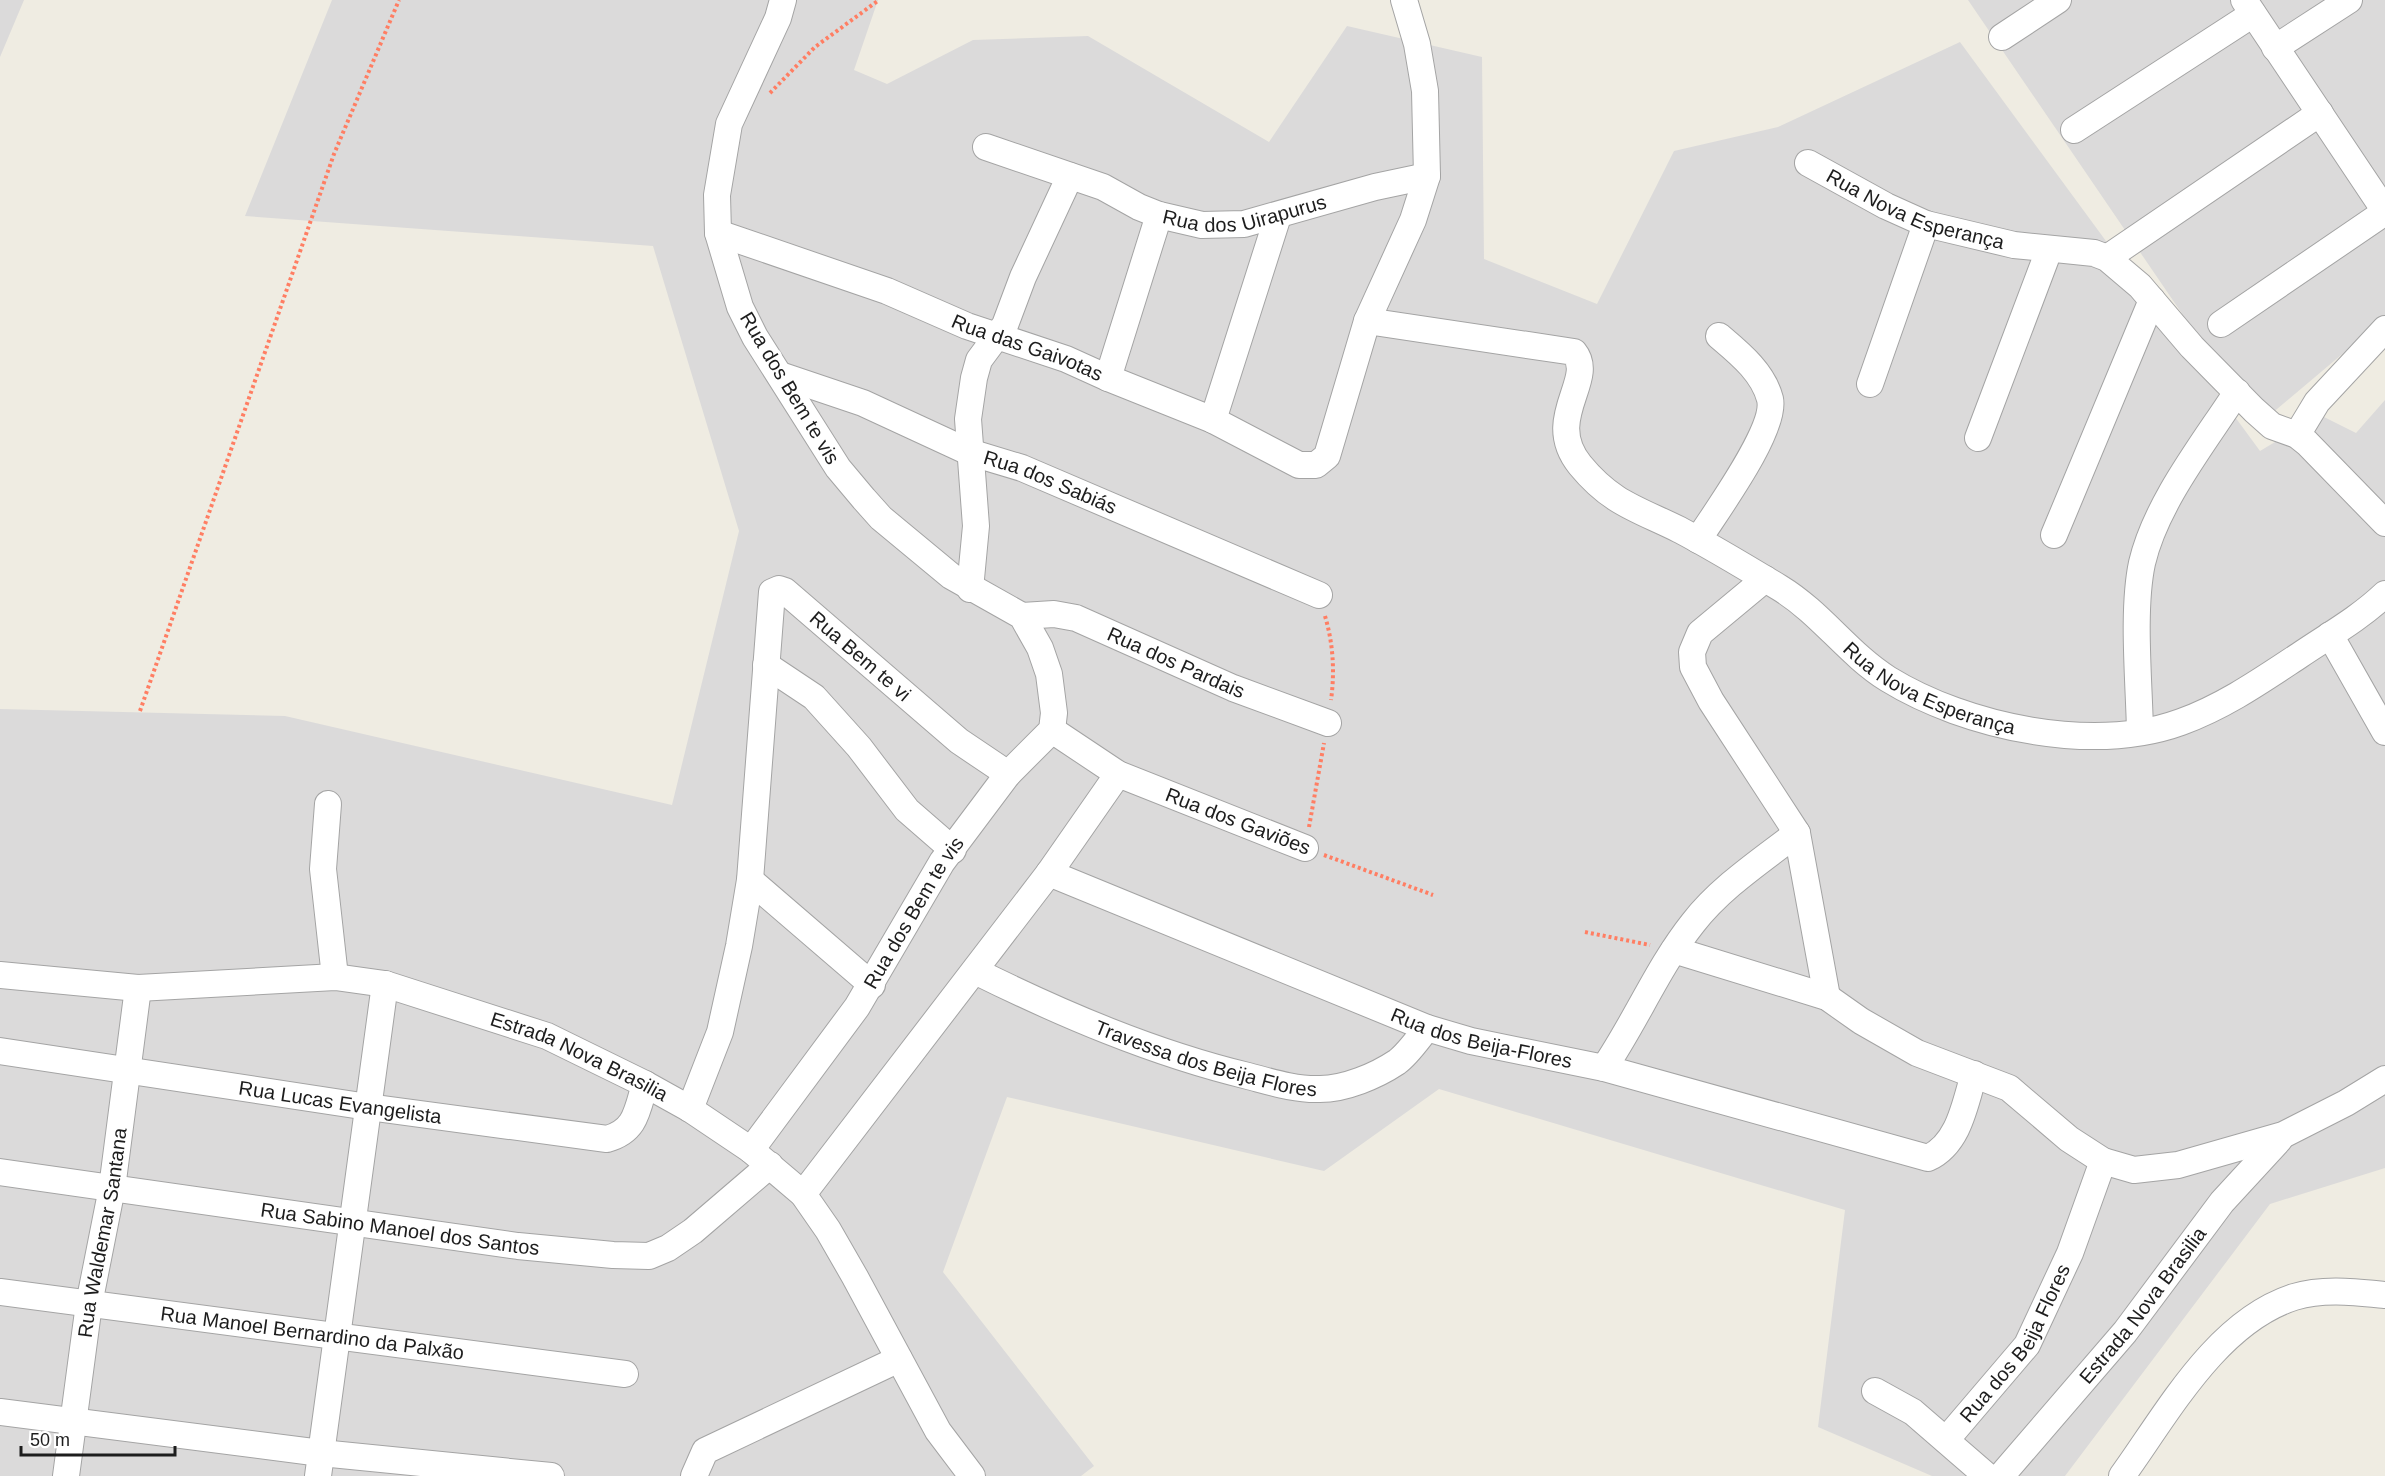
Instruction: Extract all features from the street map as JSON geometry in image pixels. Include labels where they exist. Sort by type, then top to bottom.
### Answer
[{"type":"street","name":"Rua dos Bem te vis","points":[[783,0],[778,18],[729,124],[717,195],[718,233],[740,307],[755,338],[838,468],[881,518],[928,558],[970,589],[1022,616]]},
{"type":"street","points":[[1367,321],[1413,220],[1427,176],[1425,92],[1417,44],[1404,0]]},
{"type":"street","points":[[2002,37],[2058,0]]},
{"type":"street","points":[[2275,48],[2349,0]]},
{"type":"street","points":[[2074,130],[2249,7],[2385,211],[2220,324]]},
{"type":"street","points":[[2107,258],[2320,113]]},
{"type":"street","name":"Rua dos Uirapurus","points":[[986,147],[1103,187],[1179,221],[1220,226],[1244,224],[1278,216],[1375,187],[1427,176]]},
{"type":"street","name":"Rua Nova Esperança","points":[[1808,163],[1886,206],[1926,224],[1977,238],[2049,250],[2094,253],[2107,258],[2140,286],[2192,347],[2272,426],[2297,435],[2385,523]]},
{"type":"street","points":[[970,589],[976,525],[968,419],[974,378],[979,360],[1005,325],[1023,277],[1070,176]]},
{"type":"street","points":[[1108,378],[1159,214]]},
{"type":"street","points":[[1213,420],[1278,216]]},
{"type":"street","points":[[1870,384],[1926,224]]},
{"type":"street","name":"Rua das Gaivotas","points":[[718,233],[887,291],[956,321],[1066,358],[1108,378],[1213,420],[1299,465],[1316,465],[1327,456],[1367,321]]},
{"type":"street","points":[[1978,438],[2049,250]]},
{"type":"street","points":[[2054,535],[2152,300]]},
{"type":"street","name":"Rua Nova Esperança","points":[[1367,321],[1574,352],[1581,364],[1565,427],[1566,440],[1580,464],[1618,501],[1698,540],[1765,579],[1810,610],[1886,678],[1926,700],[2016,728],[2070,737],[2101,738],[2179,723],[2211,710],[2246,691],[2330,635],[2385,594]]},
{"type":"street","points":[[2297,435],[2318,402],[2385,329]]},
{"type":"street","points":[[1698,540],[1744,469],[1771,413],[1770,400],[1753,368],[1719,336]]},
{"type":"street","name":"Rua dos Sabiás","points":[[780,375],[863,404],[969,452],[1022,468],[1319,595]]},
{"type":"street","points":[[2140,731],[2138,604],[2142,563],[2167,503],[2237,392]]},
{"type":"street","points":[[1765,579],[1700,633],[1692,652],[1693,667],[1711,701],[1797,833],[1827,997]]},
{"type":"street","name":"Rua Bem te vi","points":[[690,1109],[725,1014],[750,880],[772,592],[779,589],[785,591],[959,741],[1008,774]]},
{"type":"street","name":"Rua dos Pardais","points":[[1022,616],[1054,614],[1096,625],[1233,688],[1328,723]]},
{"type":"street","points":[[1022,616],[1040,648],[1049,674],[1054,713],[1052,730]]},
{"type":"street","points":[[2330,635],[2385,732]]},
{"type":"street","points":[[766,665],[814,697],[859,747],[907,810],[953,850]]},
{"type":"street","name":"Rua dos Bem te vis","points":[[760,1157],[872,985],[916,902],[1008,774],[1052,730]]},
{"type":"street","name":"Rua dos Gaviões","points":[[1052,730],[1118,774],[1305,848]]},
{"type":"street","points":[[803,1194],[1049,873],[1118,774]]},
{"type":"street","points":[[328,804],[322,869],[335,977]]},
{"type":"street","points":[[1604,1068],[1693,922],[1718,895],[1797,833]]},
{"type":"street","name":"Rua dos Beija-Flores","points":[[1049,873],[1427,1028],[1471,1041],[1604,1068],[1928,1158],[1938,1154],[1950,1141],[1974,1074]]},
{"type":"street","points":[[750,880],[872,985]]},
{"type":"street","points":[[1674,950],[1827,997],[1861,1021],[1917,1053],[2009,1088],[2069,1139],[2103,1161],[2118,1166],[2147,1170],[2178,1165],[2283,1135],[2346,1103],[2385,1078]]},
{"type":"street","name":"Travessa dos Beija Flores","points":[[975,971],[1067,1015],[1142,1043],[1212,1067],[1302,1088],[1321,1089],[1344,1086],[1376,1074],[1398,1061],[1427,1028]]},
{"type":"street","name":"Estrada Nova Brasilia","points":[[0,975],[138,988],[335,977],[385,984],[547,1036],[645,1084],[690,1109],[760,1157],[803,1194],[828,1230],[938,1431],[972,1476]]},
{"type":"street","points":[[319,1464],[385,984]]},
{"type":"street","name":"Rua Waldemar Santana","points":[[66,1476],[88,1304],[112,1188],[138,988]]},
{"type":"street","name":"Rua Lucas Evangelista","points":[[0,1051],[126,1072],[607,1139],[626,1132],[632,1123],[645,1084]]},
{"type":"street","name":"Estrada Nova Brasilia","points":[[2001,1476],[2124,1332],[2222,1202],[2283,1135]]},
{"type":"street","name":"Rua Sabino Manoel dos Santos","points":[[0,1172],[351,1223],[422,1230],[518,1246],[649,1256],[668,1248],[693,1231],[760,1157]]},
{"type":"street","name":"Rua dos Beija Flores","points":[[1875,1391],[1913,1412],[1946,1440],[2027,1345],[2070,1253],[2103,1161]]},
{"type":"street","points":[[2122,1476],[2203,1365],[2230,1334],[2263,1311],[2295,1297],[2333,1291],[2385,1295]]},
{"type":"street","name":"Rua Manoel Bernardino da Palxão","points":[[0,1292],[625,1374]]},
{"type":"street","points":[[694,1476],[705,1451],[899,1359]]},
{"type":"street","points":[[0,1412],[73,1419],[319,1464],[551,1476]]},
{"type":"street","points":[[1946,1440],[1987,1476]]},
{"type":"path","points":[[140,711],[334,154],[399,0]]},
{"type":"path","points":[[764,100],[815,47],[879,0]]},
{"type":"path","name":"Rua dos Gaviões","points":[[1305,848],[1433,895]]},
{"type":"path","points":[[1585,932],[1674,950]]},
{"type":"shaded area","points":[[0,0],[24,0],[0,57]]},
{"type":"shaded area","points":[[332,0],[878,0],[854,70],[887,84],[973,40],[1088,36],[1269,142],[1347,26],[1482,57],[1484,259],[1597,304],[1674,151],[1778,127],[1960,42],[2260,451],[2320,415],[2356,433],[2385,400],[2385,1168],[2270,1204],[2065,1476],[1932,1476],[1818,1427],[1845,1210],[1439,1089],[1324,1171],[1007,1097],[943,1272],[1094,1466],[1081,1476],[0,1476],[0,709],[285,716],[672,805],[739,531],[653,246],[245,216]]},
{"type":"shaded area","points":[[1968,0],[2385,0],[2385,318],[2258,425]]}]
